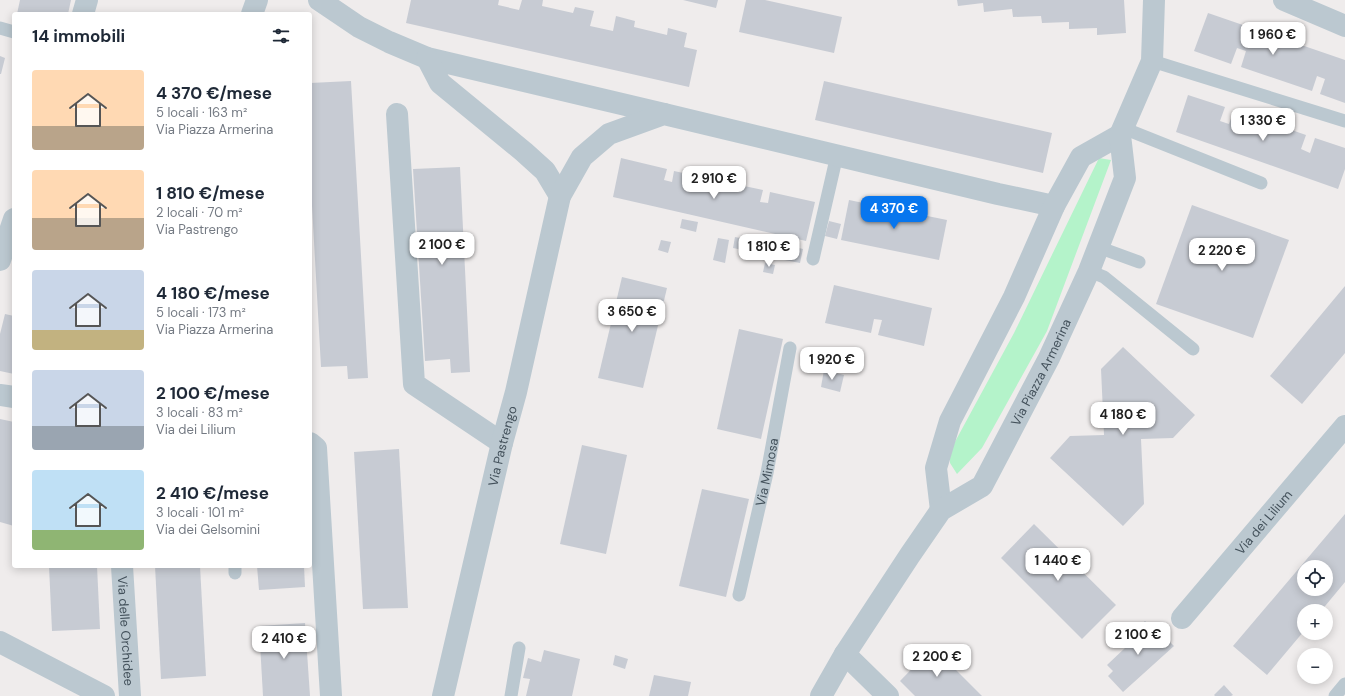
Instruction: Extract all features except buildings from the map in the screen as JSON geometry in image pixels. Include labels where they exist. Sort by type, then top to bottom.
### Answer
[{"type":"street","points":[[84,12],[87,0]]},
{"type":"street","points":[[253,12],[258,0]]},
{"type":"street","points":[[320,0],[359,27],[389,42],[427,58],[1054,206]]},
{"type":"street","points":[[941,510],[936,468],[950,421],[1014,297],[1054,206],[1081,158],[1122,131],[1152,61],[1154,0]]},
{"type":"street","points":[[1284,0],[1345,26]]},
{"type":"street","points":[[427,58],[440,84],[524,152],[545,171],[560,196]]},
{"type":"street","points":[[397,114],[414,384],[502,443]]},
{"type":"street","name":"Via Pastrengo","points":[[443,696],[560,196],[582,157],[609,134],[664,114]]},
{"type":"street","name":"Via Piazza Armerina","points":[[821,696],[845,654],[941,510],[982,486],[1048,358],[1089,271],[1125,178],[1122,131]]},
{"type":"street","points":[[0,260],[12,225]]},
{"type":"street","points":[[0,395],[12,397]]},
{"type":"street","name":"Via dei Lilium","points":[[1182,618],[1345,426]]},
{"type":"street","points":[[312,445],[316,448],[330,696]]},
{"type":"street","name":"Via delle Orchidee","points":[[122,568],[130,696]]},
{"type":"street","points":[[0,642],[73,688],[104,696]]},
{"type":"street","points":[[845,654],[888,696]]},
{"type":"lane","points":[[0,28],[12,31]]},
{"type":"lane","points":[[1152,61],[1345,121]]},
{"type":"lane","points":[[1122,131],[1261,183]]},
{"type":"lane","points":[[813,259],[837,155]]},
{"type":"lane","points":[[1098,247],[1139,262]]},
{"type":"lane","points":[[1089,271],[1104,277],[1193,349]]},
{"type":"lane","name":"Via Mimosa","points":[[739,595],[767,473],[790,348]]},
{"type":"lane","points":[[511,696],[519,648]]},
{"type":"lane","points":[[1335,696],[1345,684]]},
{"type":"green space","points":[[1099,158],[1111,160],[1047,331],[982,448],[957,474],[950,463],[950,451],[1014,333]]}]
